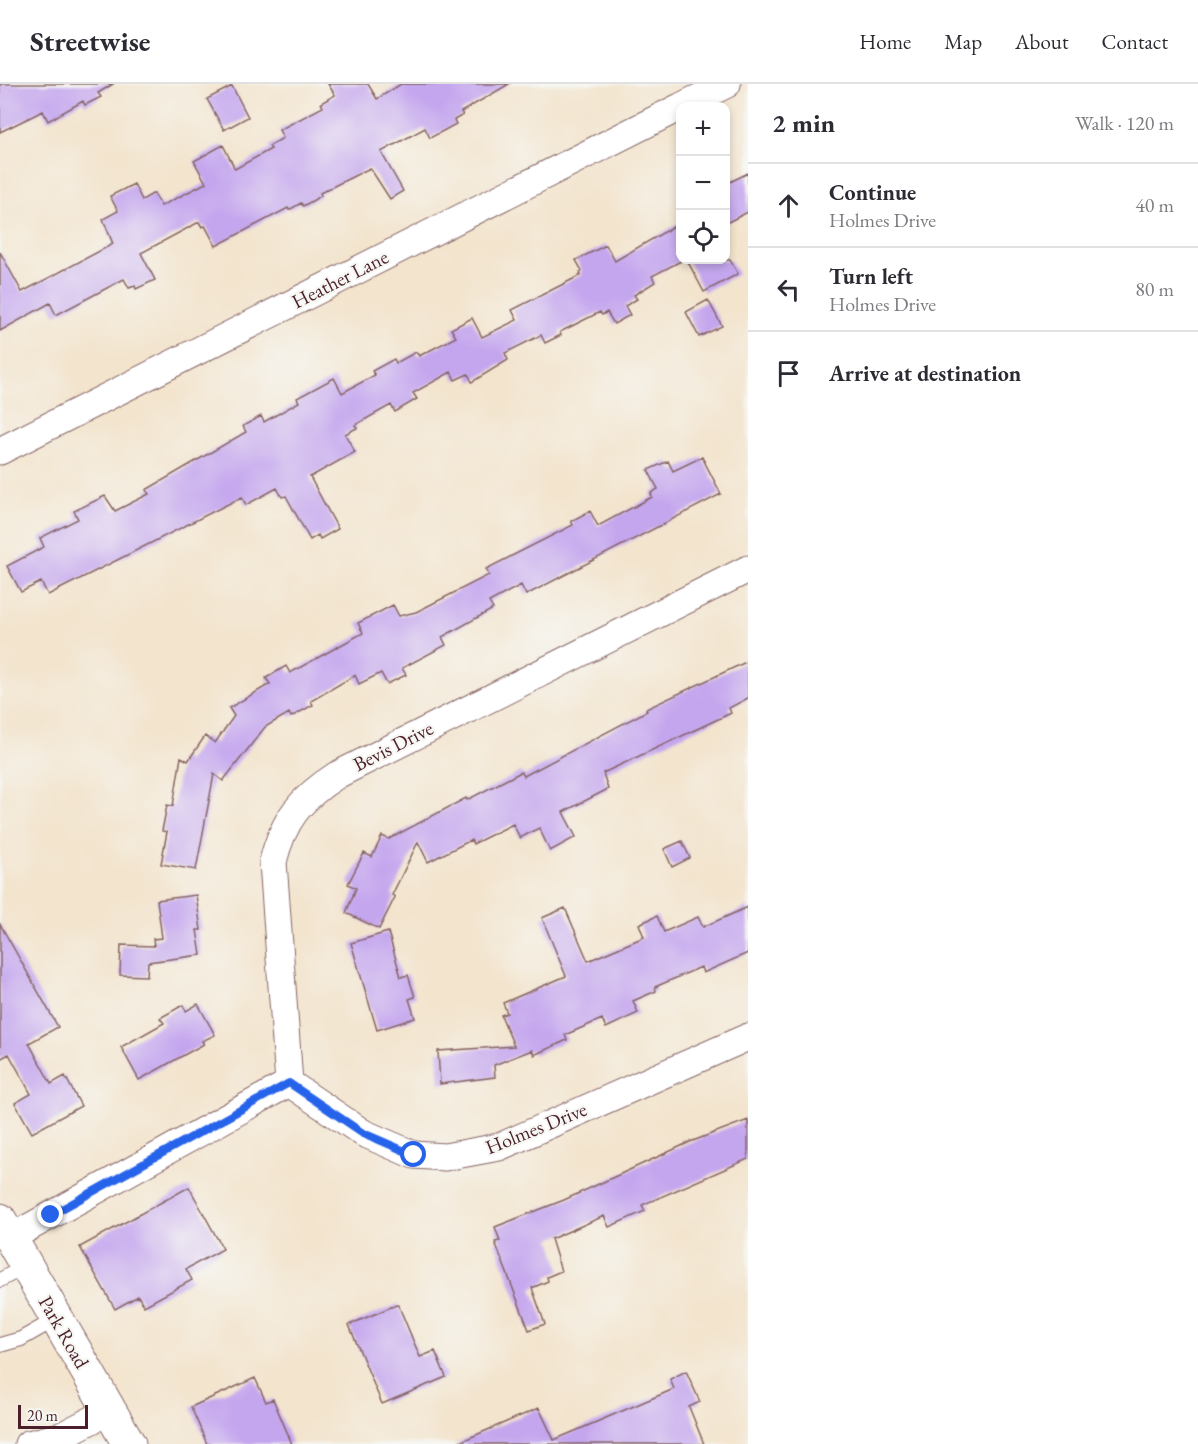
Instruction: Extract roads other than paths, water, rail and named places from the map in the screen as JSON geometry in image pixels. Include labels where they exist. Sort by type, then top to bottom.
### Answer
[{"type":"main road","name":"Park Road","points":[[5,1229],[13,1273],[56,1319],[129,1444]]},
{"type":"street","name":"Heather Lane","points":[[691,102],[726,84]]},
{"type":"street","name":"Heather Lane","points":[[0,452],[676,110]]},
{"type":"street","name":"Bevis Drive","points":[[289,1083],[273,862],[278,841],[289,816],[323,784],[337,775],[748,569]]},
{"type":"street","name":"Holmes Drive","points":[[289,1083],[363,1133],[398,1150],[445,1157],[498,1147],[748,1037]]},
{"type":"street","points":[[5,1229],[289,1083]]},
{"type":"street","points":[[28,1444],[61,1436],[110,1411]]},
{"type":"lane","points":[[0,1345],[21,1339],[56,1319]]}]
